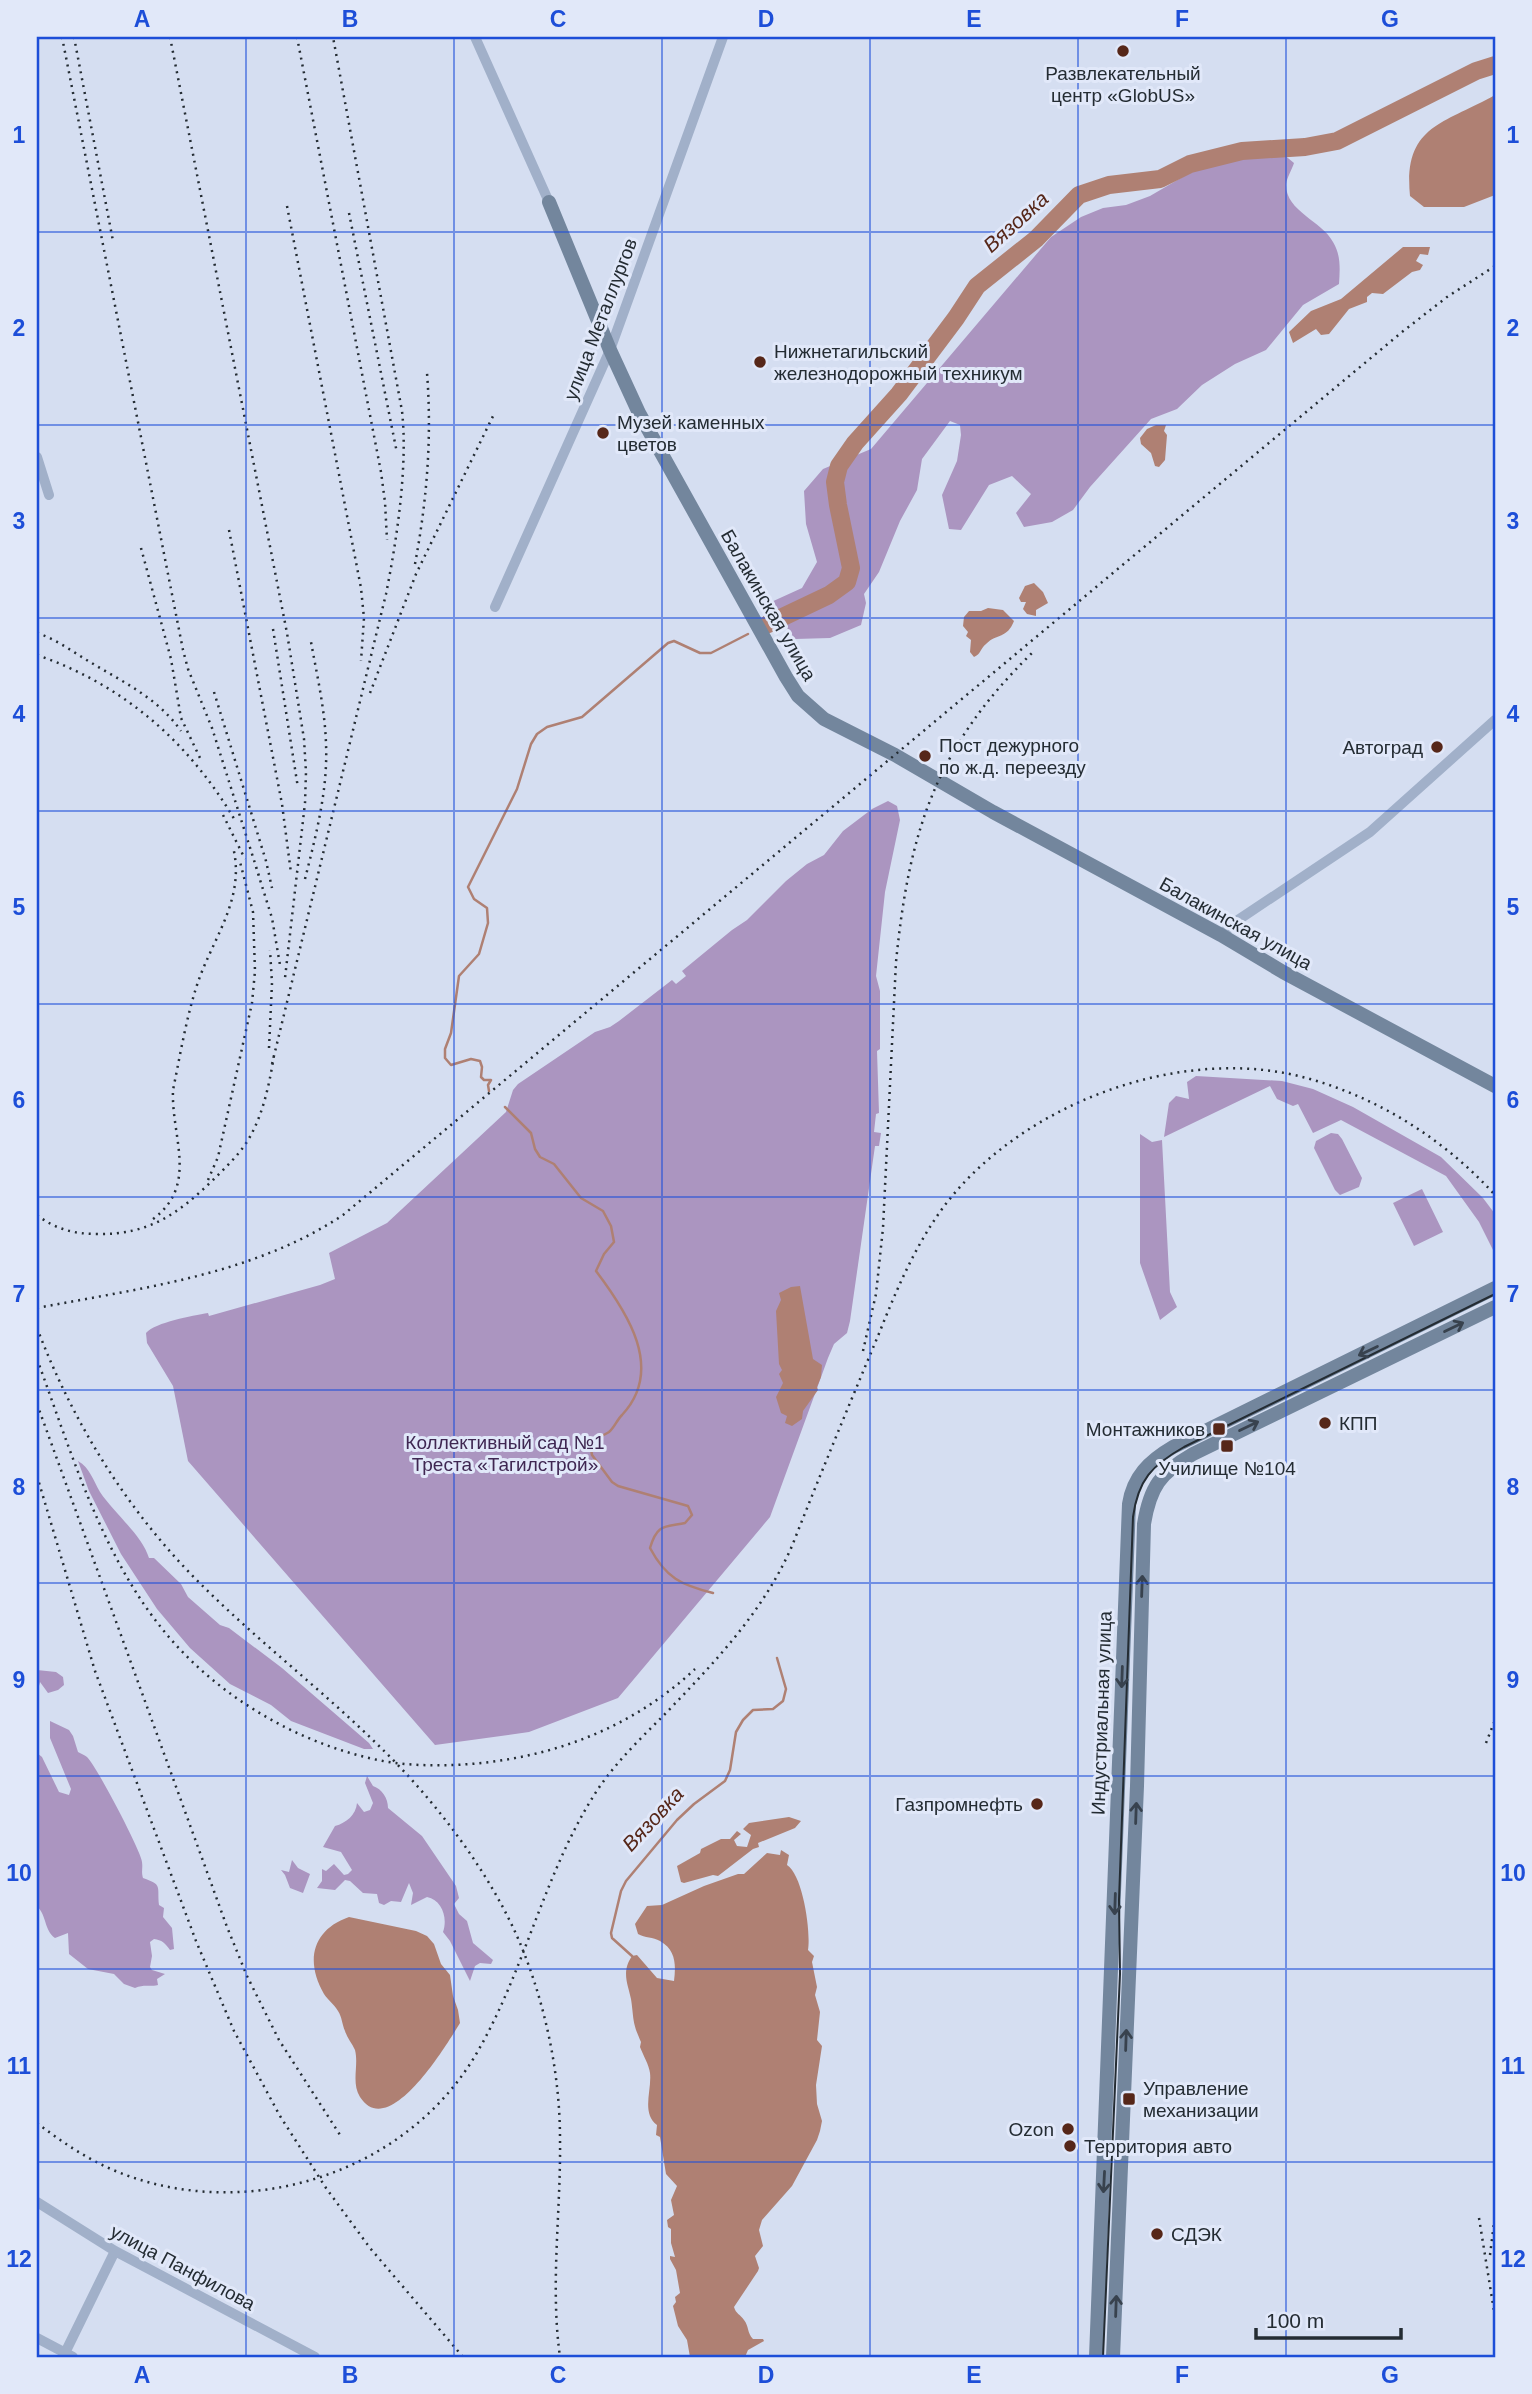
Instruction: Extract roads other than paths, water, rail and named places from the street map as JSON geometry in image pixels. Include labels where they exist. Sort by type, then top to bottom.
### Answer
[{"type":"main road","name":"Балакинская улица","points":[[549,202],[610,351],[639,413],[786,677],[807,706],[824,719],[895,755],[1283,972],[1495,1086]]},
{"type":"main road","name":"Индустриальная улица","points":[[1096,2357],[1129,1504],[1133,1487],[1146,1467],[1173,1447],[1495,1288]]},
{"type":"main road","name":"Индустриальная улица","points":[[1113,2357],[1137,1786],[1144,1524],[1148,1499],[1162,1476],[1192,1454],[1495,1307]]},
{"type":"street","name":"Балакинская улица","points":[[475,37],[549,202]]},
{"type":"street","name":"улица Металлургов","points":[[495,607],[610,351],[723,37]]},
{"type":"street","points":[[37,457],[49,495]]},
{"type":"street","points":[[1221,935],[1238,920],[1370,832],[1495,720]]},
{"type":"street","name":"улица Панфилова","points":[[37,2202],[115,2251],[315,2357]]},
{"type":"street","points":[[37,2338],[67,2356],[115,2251]]},
{"type":"waterway","name":"Вязовка","points":[[768,624],[829,595],[847,582],[851,568],[835,482],[839,466],[855,443],[899,394],[977,286],[1036,239],[1079,195],[1109,185],[1160,179],[1190,164],[1242,151],[1305,147],[1337,141],[1476,71],[1495,65]]},
{"type":"waterway","points":[[489,1091],[491,1080],[481,1077],[480,1061],[471,1059],[451,1065],[445,1058],[445,1049],[451,1033],[459,976],[479,954],[488,923],[487,908],[474,899],[468,887],[517,789],[531,744],[537,734],[547,727],[582,717],[668,643],[674,641],[700,653],[711,653],[748,634]]},
{"type":"waterway","name":"Вязовка","points":[[505,1107],[531,1133],[540,1157],[554,1164],[581,1198],[603,1211],[611,1226],[614,1242],[604,1254],[596,1271],[619,1304],[637,1341],[641,1360],[640,1379],[634,1397],[612,1428],[593,1443],[592,1455],[618,1486],[688,1506],[692,1515],[685,1523],[662,1528],[655,1535],[650,1548],[662,1567],[676,1579],[713,1593]]},
{"type":"waterway","name":"Вязовка","points":[[632,1956],[612,1938],[611,1933],[621,1891],[626,1881],[677,1820],[725,1781],[730,1770],[736,1732],[743,1720],[753,1710],[773,1709],[783,1701],[786,1689],[777,1658]]},
{"type":"tram line","points":[[1103,2357],[1120,1974],[1119,1900],[1133,1517],[1139,1493],[1155,1467],[1184,1447],[1495,1294]]},
{"type":"railway","points":[[62,37],[183,650],[212,728],[259,876]]},
{"type":"railway","points":[[74,37],[113,241]]},
{"type":"railway","points":[[170,37],[287,633],[304,739],[305,803],[285,978]]},
{"type":"railway","points":[[297,37],[381,472],[387,540]]},
{"type":"railway","points":[[272,1064],[386,594],[397,526],[404,455],[402,411],[333,37]]},
{"type":"railway","points":[[287,206],[361,588],[364,618],[361,661]]},
{"type":"railway","points":[[349,213],[397,453]]},
{"type":"railway","points":[[37,1308],[156,1286],[234,1266],[272,1252],[343,1215],[1402,332],[1447,297],[1495,266]]},
{"type":"railway","points":[[415,564],[427,468],[427,373]]},
{"type":"railway","points":[[370,693],[416,574],[495,412]]},
{"type":"railway","points":[[229,530],[282,804],[291,873]]},
{"type":"railway","points":[[141,548],[171,659],[181,718],[200,758]]},
{"type":"railway","points":[[273,629],[298,788]]},
{"type":"railway","points":[[37,633],[58,642],[151,700],[181,731]]},
{"type":"railway","points":[[305,879],[320,812],[326,761],[324,718],[311,642]]},
{"type":"railway","points":[[863,1351],[876,1294],[883,1228],[896,962],[909,872],[919,831],[950,758],[999,688],[1032,653]]},
{"type":"railway","points":[[37,655],[98,683],[152,720],[198,767],[236,822]]},
{"type":"railway","points":[[214,692],[272,888]]},
{"type":"railway","points":[[223,815],[245,859]]},
{"type":"railway","points":[[153,1219],[167,1206],[179,1176],[180,1159],[173,1090],[197,985],[231,901],[236,866],[233,847]]},
{"type":"railway","points":[[208,1180],[218,1157],[252,1003],[255,971],[253,912],[240,862]]},
{"type":"railway","points":[[256,867],[272,918],[280,965]]},
{"type":"railway","points":[[269,1048],[272,983],[270,950]]},
{"type":"railway","points":[[37,1215],[65,1230],[97,1234],[132,1231],[175,1212],[214,1179],[248,1140],[263,1105],[274,1055]]},
{"type":"railway","points":[[37,2123],[76,2150],[107,2167],[167,2187],[217,2192],[268,2189],[317,2178],[364,2159],[407,2132],[444,2098],[475,2056],[492,2024],[563,1854],[598,1789],[621,1759],[702,1675],[736,1635],[767,1593],[780,1570],[906,1270],[923,1239],[942,1209],[975,1172],[1014,1139],[1059,1112],[1107,1091],[1158,1076],[1210,1069],[1261,1070],[1310,1079],[1387,1110],[1434,1140],[1476,1175],[1495,1195]]},
{"type":"railway","points":[[37,1328],[65,1393],[100,1456],[162,1542],[209,1592],[400,1767],[459,1838],[508,1916],[529,1966],[544,2014],[557,2089],[560,2166],[556,2303],[560,2357]]},
{"type":"railway","points":[[37,1359],[91,1504],[107,1539],[145,1606],[168,1636],[210,1678],[259,1713],[285,1727],[341,1750],[401,1764],[454,1765],[487,1762],[520,1757],[584,1739],[642,1710],[695,1669]]},
{"type":"railway","points":[[37,1404],[247,1976],[279,2040],[342,2138]]},
{"type":"railway","points":[[37,1476],[95,1671],[196,1941],[234,2031],[280,2116],[326,2188],[370,2248],[463,2357]]},
{"type":"railway","points":[[37,1537],[37,1544]]},
{"type":"railway","points":[[1486,1743],[1495,1720]]},
{"type":"railway","points":[[1490,2255],[1495,2215]]},
{"type":"railway","points":[[1479,2218],[1495,2317]]},
{"type":"place","name":"Развлекательный центр «GlobUS»","points":[[1123,51]]},
{"type":"place","name":"Нижнетагильский железнодорожный техникум","points":[[760,362]]},
{"type":"place","name":"Музей каменных цветов","points":[[603,433]]},
{"type":"place","name":"Автоград","points":[[1437,747]]},
{"type":"place","name":"Пост дежурного по ж.д. переезду","points":[[925,756]]},
{"type":"place","name":"КПП","points":[[1325,1423]]},
{"type":"place","name":"Монтажников","points":[[1219,1429]]},
{"type":"place","name":"Училище №104","points":[[1227,1446]]},
{"type":"place","name":"Газпромнефть","points":[[1037,1804]]},
{"type":"place","name":"Управление механизации","points":[[1129,2099]]},
{"type":"place","name":"Ozon","points":[[1068,2129]]},
{"type":"place","name":"Территория авто","points":[[1070,2146]]},
{"type":"place","name":"СДЭК","points":[[1157,2234]]},
{"type":"park label","name":"Коллективный сад №1 Треста «Тагилстрой»","points":[[505,1453]]}]
